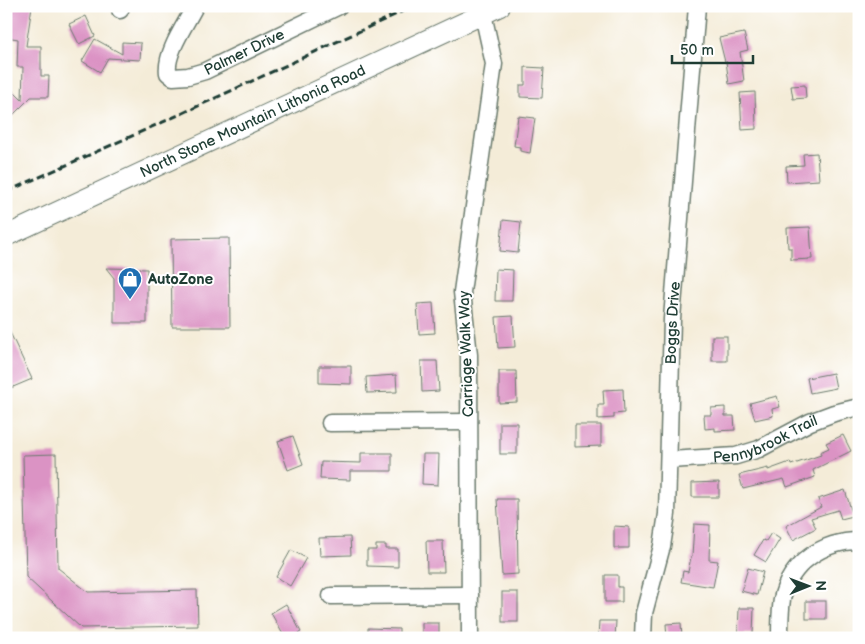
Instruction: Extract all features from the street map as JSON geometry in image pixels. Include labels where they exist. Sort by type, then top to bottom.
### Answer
[{"type":"main road","name":"North Stone Mountain Lithonia Road","points":[[6,236],[492,10]]},
{"type":"street","name":"Palmer Drive","points":[[195,6],[170,53],[167,66],[168,73],[173,78],[205,71],[340,6]]},
{"type":"street","name":"Boggs Drive","points":[[643,638],[644,614],[662,546],[667,514],[672,318],[697,6]]},
{"type":"street","name":"Carriage Walk Way","points":[[470,638],[469,355],[462,292],[494,64],[492,10]]},
{"type":"street","name":"Pennybrook Trail","points":[[669,460],[736,456],[759,449],[810,422],[834,413],[859,407]]},
{"type":"street","points":[[330,423],[469,422]]},
{"type":"street","points":[[780,638],[782,598],[797,567],[810,555],[830,546],[859,541]]},
{"type":"street","points":[[331,596],[470,596]]},
{"type":"building","points":[[10,6],[32,6],[26,46],[41,46],[41,76],[49,76],[48,97],[31,97],[12,116],[6,111],[6,94],[11,89],[22,100],[23,67],[17,67],[18,39],[6,37]]},
{"type":"building","points":[[86,16],[95,36],[79,44],[69,24]]},
{"type":"building","points":[[744,33],[748,50],[740,52],[744,81],[729,84],[726,61],[719,38]]},
{"type":"building","points":[[95,39],[122,54],[122,42],[141,43],[140,60],[108,58],[100,72],[82,61]]},
{"type":"building","points":[[525,67],[544,68],[542,98],[520,97],[520,85],[525,85]]},
{"type":"building","points":[[805,85],[806,98],[793,99],[791,86]]},
{"type":"building","points":[[755,92],[756,129],[742,130],[740,93]]},
{"type":"building","points":[[518,116],[535,118],[530,153],[520,151],[520,147],[514,146]]},
{"type":"building","points":[[817,153],[819,180],[787,182],[786,166],[804,165],[803,154]]},
{"type":"building","points":[[503,220],[521,222],[518,253],[500,251]]},
{"type":"building","points":[[810,227],[812,259],[791,260],[787,228]]},
{"type":"building","points":[[229,238],[230,327],[172,327],[171,239]]},
{"type":"building","name":"AutoZone","points":[[106,268],[147,269],[147,323],[114,323],[114,278]]},
{"type":"building","points":[[496,269],[513,270],[512,301],[495,301]]},
{"type":"building","points":[[433,303],[435,333],[419,334],[417,304]]},
{"type":"building","points":[[513,316],[515,347],[498,348],[496,317]]},
{"type":"building","points":[[6,324],[32,379],[6,390]]},
{"type":"building","points":[[712,336],[727,336],[727,361],[712,361]]},
{"type":"building","points":[[421,361],[437,361],[439,391],[422,392]]},
{"type":"building","points":[[319,366],[351,366],[351,384],[319,383]]},
{"type":"building","points":[[499,371],[516,371],[517,402],[499,403]]},
{"type":"building","points":[[833,373],[836,388],[810,393],[807,378]]},
{"type":"building","points":[[396,375],[397,392],[367,393],[366,377]]},
{"type":"building","points":[[623,389],[624,413],[614,414],[614,418],[598,419],[598,405],[604,405],[603,390]]},
{"type":"building","points":[[777,396],[780,407],[772,409],[773,416],[755,420],[750,403]]},
{"type":"building","points":[[725,407],[725,416],[734,416],[735,430],[715,431],[715,428],[705,429],[704,415],[711,415],[711,408]]},
{"type":"building","points":[[500,423],[517,423],[517,454],[500,454]]},
{"type":"building","points":[[575,425],[601,425],[601,446],[575,447]]},
{"type":"building","points":[[843,435],[851,451],[813,470],[815,477],[787,487],[784,479],[743,489],[739,475],[768,468],[768,470],[790,462],[791,465],[821,455],[820,452],[829,448],[826,443]]},
{"type":"building","points":[[293,436],[303,464],[288,470],[278,441]]},
{"type":"building","points":[[361,453],[392,453],[392,471],[350,471],[350,480],[320,479],[321,462],[361,463]]},
{"type":"building","points":[[56,454],[58,568],[88,592],[197,590],[198,626],[81,628],[26,577],[23,455]]},
{"type":"building","points":[[423,454],[439,454],[438,485],[422,484]]},
{"type":"building","points":[[719,482],[719,497],[692,497],[692,483]]},
{"type":"building","points":[[845,490],[853,516],[841,519],[838,510],[811,518],[816,528],[793,540],[786,526],[821,507],[818,499]]},
{"type":"building","points":[[497,499],[517,499],[518,574],[502,575]]},
{"type":"building","points":[[694,524],[710,525],[709,560],[718,561],[713,587],[681,582],[683,571],[688,572],[692,557]]},
{"type":"building","points":[[614,526],[629,527],[629,548],[614,548]]},
{"type":"building","points":[[771,533],[780,539],[766,562],[754,555],[763,540],[766,541]]},
{"type":"building","points":[[350,537],[351,555],[320,556],[319,538]]},
{"type":"building","points":[[426,541],[443,541],[444,572],[427,572]]},
{"type":"building","points":[[376,545],[386,545],[386,549],[398,549],[398,567],[367,566],[367,550],[376,550]]},
{"type":"building","points":[[291,550],[306,558],[290,586],[276,577]]},
{"type":"building","points":[[748,568],[763,572],[757,595],[741,591]]},
{"type":"building","points":[[605,575],[618,575],[618,587],[622,587],[622,602],[605,602]]},
{"type":"building","points":[[502,592],[518,592],[518,622],[502,622]]},
{"type":"building","points":[[806,601],[826,601],[826,619],[806,619]]},
{"type":"building","points":[[286,604],[301,632],[291,638],[285,638],[271,613]]},
{"type":"building","points":[[739,608],[754,608],[753,634],[738,634]]},
{"type":"building","points":[[599,621],[616,621],[615,638],[598,638]]},
{"type":"building","points":[[422,623],[439,623],[439,638],[422,638]]},
{"type":"building","points":[[681,623],[682,638],[667,638],[666,624]]},
{"type":"building","points":[[368,628],[399,629],[399,638],[368,638]]},
{"type":"railway","points":[[6,192],[181,114],[414,6]]},
{"type":"place","name":"AutoZone","points":[[130,300]]}]
